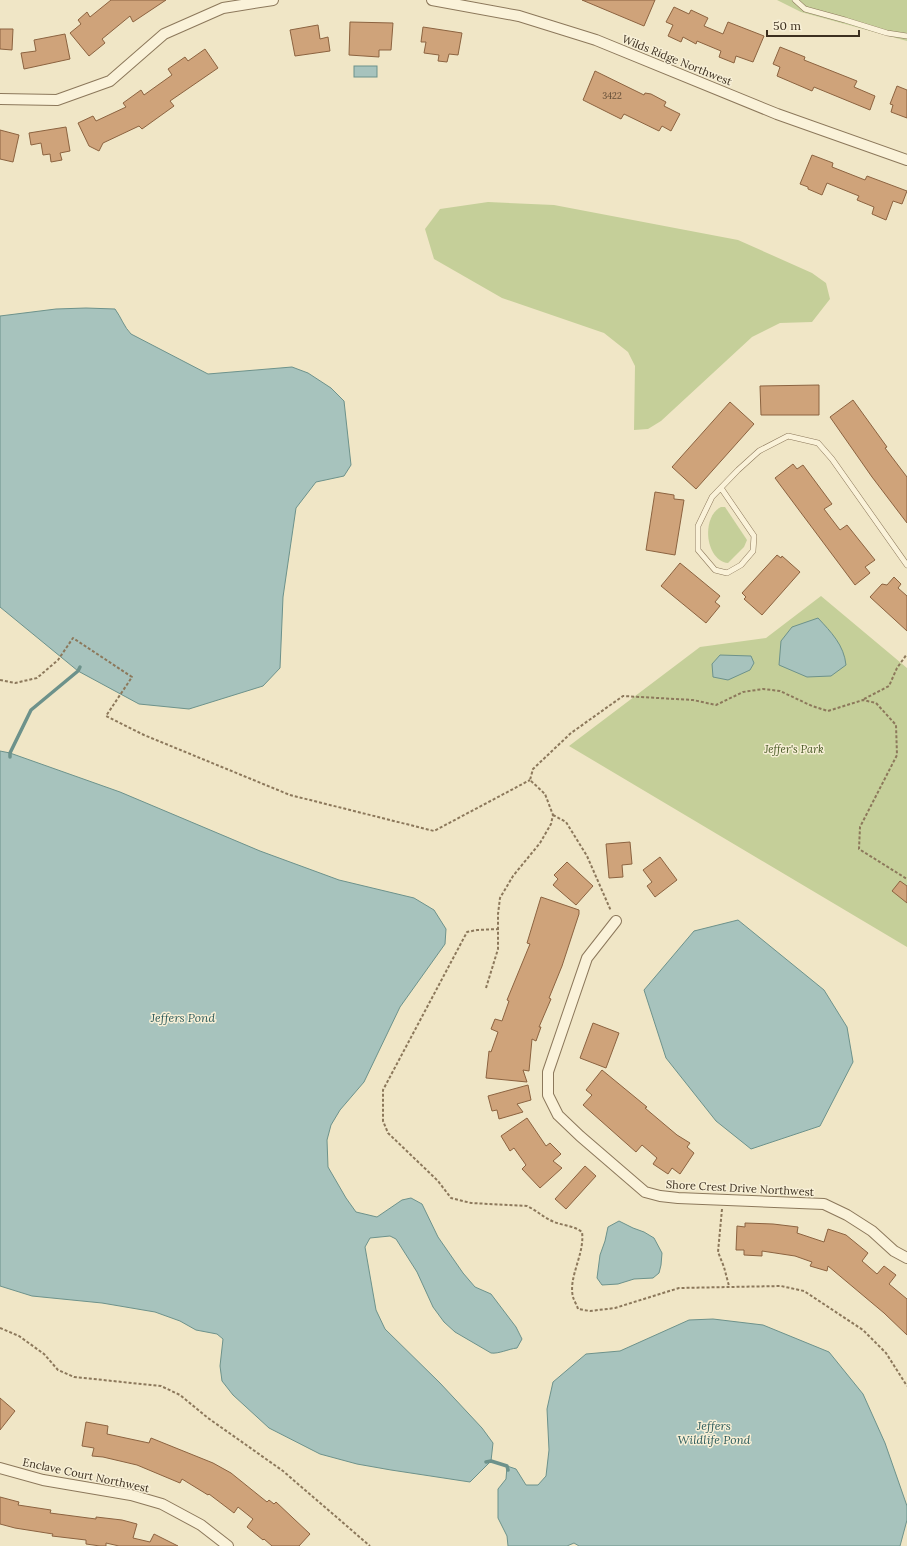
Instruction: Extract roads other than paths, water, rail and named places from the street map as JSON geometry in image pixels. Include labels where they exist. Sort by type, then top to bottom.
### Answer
[{"type":"street","points":[[0,99],[57,100],[110,81],[164,34],[223,8],[273,0]]},
{"type":"street","name":"Wilds Ridge Northwest","points":[[432,0],[519,16],[596,40],[777,114],[907,160]]},
{"type":"street","name":"Shore Crest Drive Northwest","points":[[616,921],[587,958],[548,1072],[548,1095],[558,1115],[574,1131],[645,1192],[660,1196],[678,1198],[824,1204],[848,1215],[872,1231],[894,1251],[907,1258]]},
{"type":"street","name":"Enclave Court Northwest","points":[[0,1468],[43,1480],[131,1495],[162,1504],[200,1525],[228,1546]]},
{"type":"lane","points":[[795,0],[806,9],[887,33],[907,36]]},
{"type":"lane","points":[[721,488],[754,536],[753,551],[741,565],[727,573],[714,570],[698,550],[698,526],[712,497],[738,470],[760,451],[788,436],[818,443],[832,459],[907,565]]},
{"type":"water","points":[[354,66],[377,66],[377,77],[354,77]]},
{"type":"water","points":[[56,309],[115,309],[131,334],[208,374],[292,367],[308,373],[331,388],[344,401],[351,465],[344,476],[316,482],[296,508],[283,597],[280,668],[263,686],[189,709],[139,704],[78,671],[0,607],[0,316]]},
{"type":"water","points":[[818,618],[840,645],[846,665],[831,676],[807,677],[779,665],[781,641],[792,627]]},
{"type":"water","points":[[720,655],[751,656],[754,663],[750,670],[728,680],[713,677],[712,664]]},
{"type":"water","name":"Jeffers Pond","points":[[0,751],[10,753],[120,792],[260,851],[339,880],[414,898],[434,910],[446,929],[445,944],[400,1007],[364,1082],[340,1110],[331,1125],[327,1140],[328,1167],[356,1212],[377,1217],[402,1200],[411,1198],[422,1204],[438,1237],[463,1273],[475,1287],[491,1294],[516,1327],[522,1339],[517,1348],[491,1353],[455,1332],[444,1322],[433,1307],[417,1272],[396,1239],[390,1236],[370,1238],[365,1247],[376,1310],[385,1329],[440,1383],[482,1428],[493,1443],[491,1461],[470,1482],[357,1464],[320,1454],[269,1428],[233,1395],[222,1381],[220,1366],[223,1339],[217,1334],[196,1330],[180,1321],[155,1312],[102,1303],[32,1296],[0,1286]]},
{"type":"water","points":[[738,920],[824,990],[847,1027],[853,1062],[820,1126],[751,1149],[716,1121],[666,1058],[644,990],[694,931]]},
{"type":"water","points":[[619,1221],[654,1238],[662,1253],[659,1273],[653,1278],[634,1279],[618,1284],[602,1285],[597,1278],[600,1255],[608,1227]]},
{"type":"water","name":"Jeffers Wildlife Pond","points":[[713,1319],[763,1325],[829,1352],[863,1394],[885,1443],[907,1506],[907,1520],[900,1546],[579,1546],[574,1543],[567,1546],[508,1546],[507,1536],[498,1518],[498,1489],[506,1479],[507,1466],[516,1469],[526,1485],[538,1485],[546,1476],[549,1450],[547,1409],[553,1382],[586,1354],[620,1351],[689,1320]]},
{"type":"waterway","points":[[10,757],[10,753],[31,710],[78,671],[80,667]]},
{"type":"waterway","points":[[486,1462],[491,1461],[507,1466],[508,1470]]},
{"type":"park label","name":"Jeffer's Park","points":[[794,749]]}]
